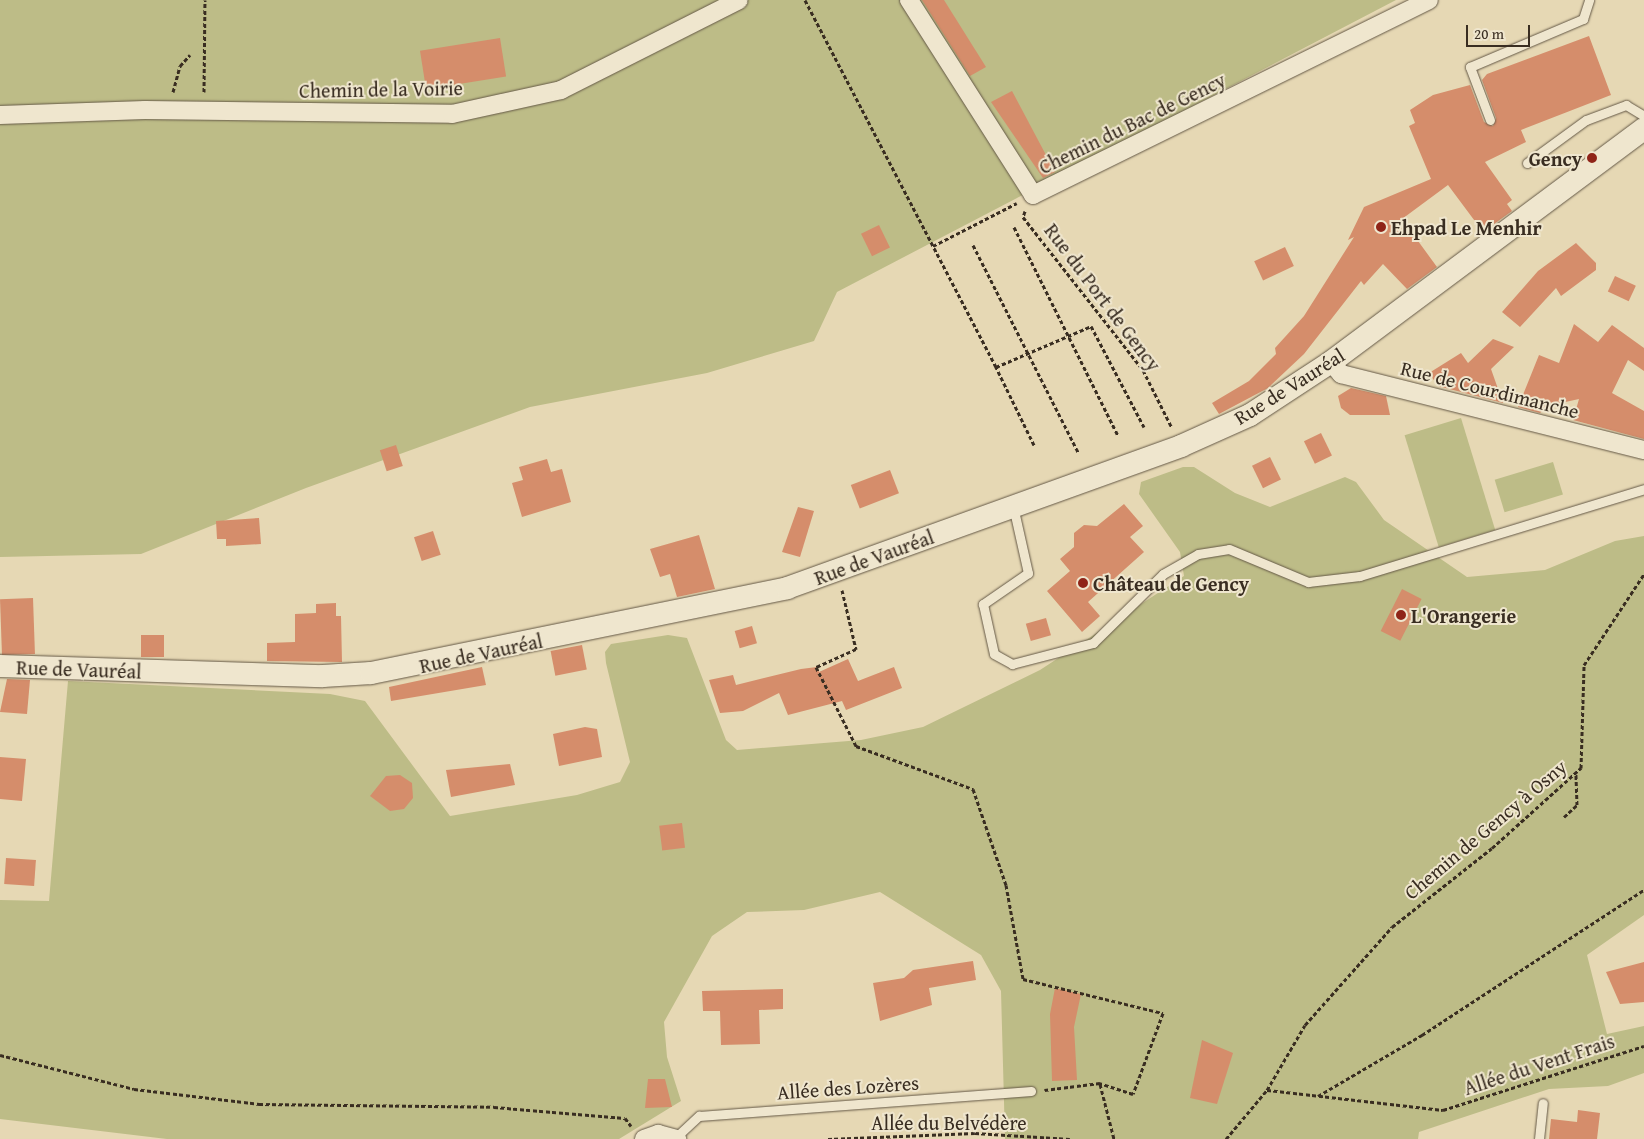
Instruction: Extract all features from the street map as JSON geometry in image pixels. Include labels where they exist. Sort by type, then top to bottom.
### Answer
[{"type":"street","name":"Chemin de la Voirie","points":[[0,115],[172,110],[452,114],[560,90],[739,0]]},
{"type":"street","name":"Chemin du Bac de Gency","points":[[909,0],[1033,195],[1429,0]]},
{"type":"street","name":"Rue de Vauréal","points":[[0,666],[323,676],[410,668],[787,588],[1181,446],[1250,415],[1331,362],[1644,129]]},
{"type":"street","name":"Rue de Courdimanche","points":[[1331,362],[1341,374],[1644,450]]},
{"type":"street","points":[[639,1136],[658,1134],[676,1138]]},
{"type":"lane","points":[[1490,120],[1470,67],[1583,19],[1589,0]]},
{"type":"lane","points":[[1527,163],[1586,120],[1626,105],[1644,116]]},
{"type":"lane","points":[[1013,506],[1028,573],[983,604],[994,654],[1012,664],[1093,643],[1163,574],[1198,554],[1229,549],[1308,582],[1360,576],[1644,489]]},
{"type":"lane","name":"Allée des Lozères","points":[[676,1138],[699,1116],[1031,1091]]},
{"type":"lane","points":[[1540,1139],[1543,1103]]},
{"type":"path","points":[[204,111],[205,0]]},
{"type":"path","points":[[805,0],[996,367],[1034,445]]},
{"type":"path","points":[[172,110],[174,81],[190,54]]},
{"type":"path","points":[[932,246],[1033,195]]},
{"type":"path","name":"Rue du Port de Gency","points":[[1033,195],[1023,217],[1143,370],[1181,446]]},
{"type":"path","points":[[1014,227],[1067,337],[1118,436]]},
{"type":"path","points":[[973,246],[1078,452]]},
{"type":"path","points":[[996,367],[1091,326],[1144,427]]},
{"type":"path","name":"Chemin de Gency à Osny","points":[[1267,1090],[1305,1025],[1392,926],[1492,848],[1576,773],[1582,763],[1584,665],[1644,574]]},
{"type":"path","points":[[844,599],[856,649],[816,667],[856,746],[974,789],[1006,885],[1023,980],[1163,1013],[1133,1094],[1100,1083],[1031,1091]]},
{"type":"path","points":[[1564,817],[1577,805],[1576,773]]},
{"type":"path","points":[[1226,1139],[1267,1090],[1317,1096],[1422,1034],[1644,890]]},
{"type":"path","name":"Allée du Vent Frais","points":[[1317,1096],[1443,1110],[1644,1046]]},
{"type":"path","points":[[0,1055],[134,1089],[249,1103],[494,1107],[625,1118],[639,1136]]},
{"type":"path","points":[[1100,1083],[1114,1139]]},
{"type":"path","name":"Allée du Belvédère","points":[[828,1139],[1028,1137],[1070,1139]]},
{"type":"shaded area","points":[[0,0],[1396,0],[837,292],[814,341],[707,373],[530,407],[306,488],[141,554],[0,557]]},
{"type":"shaded area","points":[[1461,418],[1495,530],[1439,547],[1405,435]]},
{"type":"shaded area","points":[[1553,462],[1563,495],[1505,512],[1495,480]]},
{"type":"shaded area","points":[[1183,467],[1194,467],[1235,493],[1270,507],[1345,477],[1356,482],[1384,520],[1467,577],[1545,570],[1615,541],[1644,536],[1644,915],[1587,955],[1607,1034],[1644,1026],[1644,1073],[1608,1086],[1549,1089],[1419,1132],[1418,1139],[1005,1139],[1001,991],[981,955],[880,892],[804,910],[747,912],[712,936],[664,1022],[667,1057],[681,1101],[619,1139],[167,1139],[0,1119],[0,900],[49,901],[68,681],[330,694],[365,701],[450,816],[577,795],[620,782],[630,762],[606,663],[605,652],[611,644],[668,635],[687,638],[726,740],[737,750],[861,740],[923,727],[1040,670],[1184,576],[1180,552],[1139,494],[1141,482]]},
{"type":"building","points":[[922,0],[944,0],[986,67],[970,76]]},
{"type":"building","name":"Ehpad Le Menhir","points":[[1589,36],[1611,95],[1521,130],[1526,142],[1485,162],[1512,200],[1507,204],[1512,211],[1483,232],[1448,185],[1402,219],[1437,267],[1407,289],[1383,264],[1364,285],[1361,281],[1304,354],[1268,388],[1219,414],[1212,403],[1249,381],[1276,354],[1275,348],[1304,316],[1354,237],[1348,240],[1364,207],[1431,179],[1409,126],[1415,123],[1410,110],[1433,95],[1470,85],[1484,122],[1493,126],[1496,118],[1482,80],[1487,74]]},
{"type":"building","points":[[500,38],[506,77],[426,89],[420,51]]},
{"type":"building","points":[[1012,91],[1055,172],[1043,178],[991,102]]},
{"type":"building","points":[[879,225],[890,247],[872,256],[861,234]]},
{"type":"building","points":[[1576,243],[1596,263],[1596,270],[1561,296],[1556,288],[1520,327],[1502,312],[1538,271]]},
{"type":"building","points":[[1285,247],[1294,266],[1263,280],[1254,261]]},
{"type":"building","points":[[1615,276],[1636,286],[1629,301],[1608,291]]},
{"type":"building","points":[[1574,324],[1598,342],[1612,325],[1644,348],[1644,371],[1628,360],[1612,393],[1644,411],[1644,439],[1573,420],[1579,399],[1547,406],[1540,413],[1518,407],[1539,355],[1559,363]]},
{"type":"building","points":[[1493,339],[1514,347],[1491,369],[1503,403],[1438,386],[1429,373],[1461,353],[1468,363]]},
{"type":"building","points":[[1351,388],[1386,396],[1390,415],[1350,415],[1341,408],[1338,396]]},
{"type":"building","points":[[1321,433],[1332,455],[1315,464],[1304,441]]},
{"type":"building","points":[[396,445],[403,466],[387,471],[380,450]]},
{"type":"building","points":[[1270,457],[1281,479],[1263,488],[1252,466]]},
{"type":"building","points":[[547,459],[551,472],[562,469],[571,502],[522,517],[512,483],[523,480],[519,467]]},
{"type":"building","points":[[890,470],[899,493],[860,508],[851,485]]},
{"type":"building","name":"Château de Gency","points":[[1124,504],[1143,526],[1130,537],[1144,552],[1088,602],[1100,616],[1082,632],[1047,591],[1070,571],[1060,559],[1074,547],[1074,533],[1084,525],[1097,526]]},
{"type":"building","points":[[798,507],[814,511],[800,557],[782,552]]},
{"type":"building","points":[[259,518],[261,544],[226,546],[226,539],[217,539],[216,521]]},
{"type":"building","points":[[433,531],[441,555],[422,561],[414,537]]},
{"type":"building","points":[[699,535],[715,589],[677,597],[670,574],[660,577],[650,549]]},
{"type":"building","name":"L'Orangerie","points":[[1402,589],[1422,599],[1400,641],[1381,631]]},
{"type":"building","points":[[33,598],[35,654],[2,655],[0,599]]},
{"type":"building","points":[[336,603],[336,616],[341,616],[342,662],[267,661],[267,643],[295,642],[295,614],[316,613],[316,604]]},
{"type":"building","points":[[1046,618],[1051,635],[1031,641],[1026,624]]},
{"type":"building","points":[[752,626],[757,643],[740,648],[735,631]]},
{"type":"building","points":[[141,635],[164,635],[164,657],[141,657]]},
{"type":"building","points":[[582,645],[587,670],[555,676],[551,651]]},
{"type":"building","points":[[848,659],[858,681],[894,667],[902,688],[846,710],[842,701],[788,715],[779,693],[743,711],[720,713],[709,680],[733,675],[736,685],[801,669],[817,667],[819,672]]},
{"type":"building","points":[[482,667],[486,685],[391,701],[389,687]]},
{"type":"building","points":[[7,679],[30,680],[27,714],[0,712]]},
{"type":"building","points":[[585,727],[597,729],[602,757],[559,766],[553,734]]},
{"type":"building","points":[[0,757],[26,759],[22,801],[0,799]]},
{"type":"building","points":[[510,764],[515,785],[451,797],[446,770]]},
{"type":"building","points":[[400,775],[412,783],[413,798],[404,809],[390,811],[370,796],[386,776]]},
{"type":"building","points":[[682,823],[685,848],[662,851],[659,826]]},
{"type":"building","points":[[6,858],[36,860],[34,886],[4,884]]},
{"type":"building","points":[[973,961],[976,980],[929,988],[932,1005],[880,1021],[873,983],[904,978],[913,970]]},
{"type":"building","points":[[1644,962],[1644,1002],[1620,1004],[1606,972]]},
{"type":"building","points":[[1055,988],[1081,994],[1074,1027],[1077,1080],[1052,1081],[1050,1014]]},
{"type":"building","points":[[783,989],[783,1009],[759,1010],[760,1044],[721,1045],[720,1011],[703,1011],[702,991]]},
{"type":"building","points":[[1202,1040],[1233,1053],[1217,1104],[1190,1098]]},
{"type":"building","points":[[648,1079],[665,1079],[672,1107],[645,1108]]},
{"type":"building","points":[[1578,1110],[1600,1113],[1597,1139],[1549,1139],[1551,1119],[1577,1122]]},
{"type":"place","name":"Gency","points":[[1592,158]]},
{"type":"place","name":"Ehpad Le Menhir","points":[[1381,227]]},
{"type":"place","name":"Château de Gency","points":[[1083,583]]},
{"type":"place","name":"L'Orangerie","points":[[1401,615]]}]
